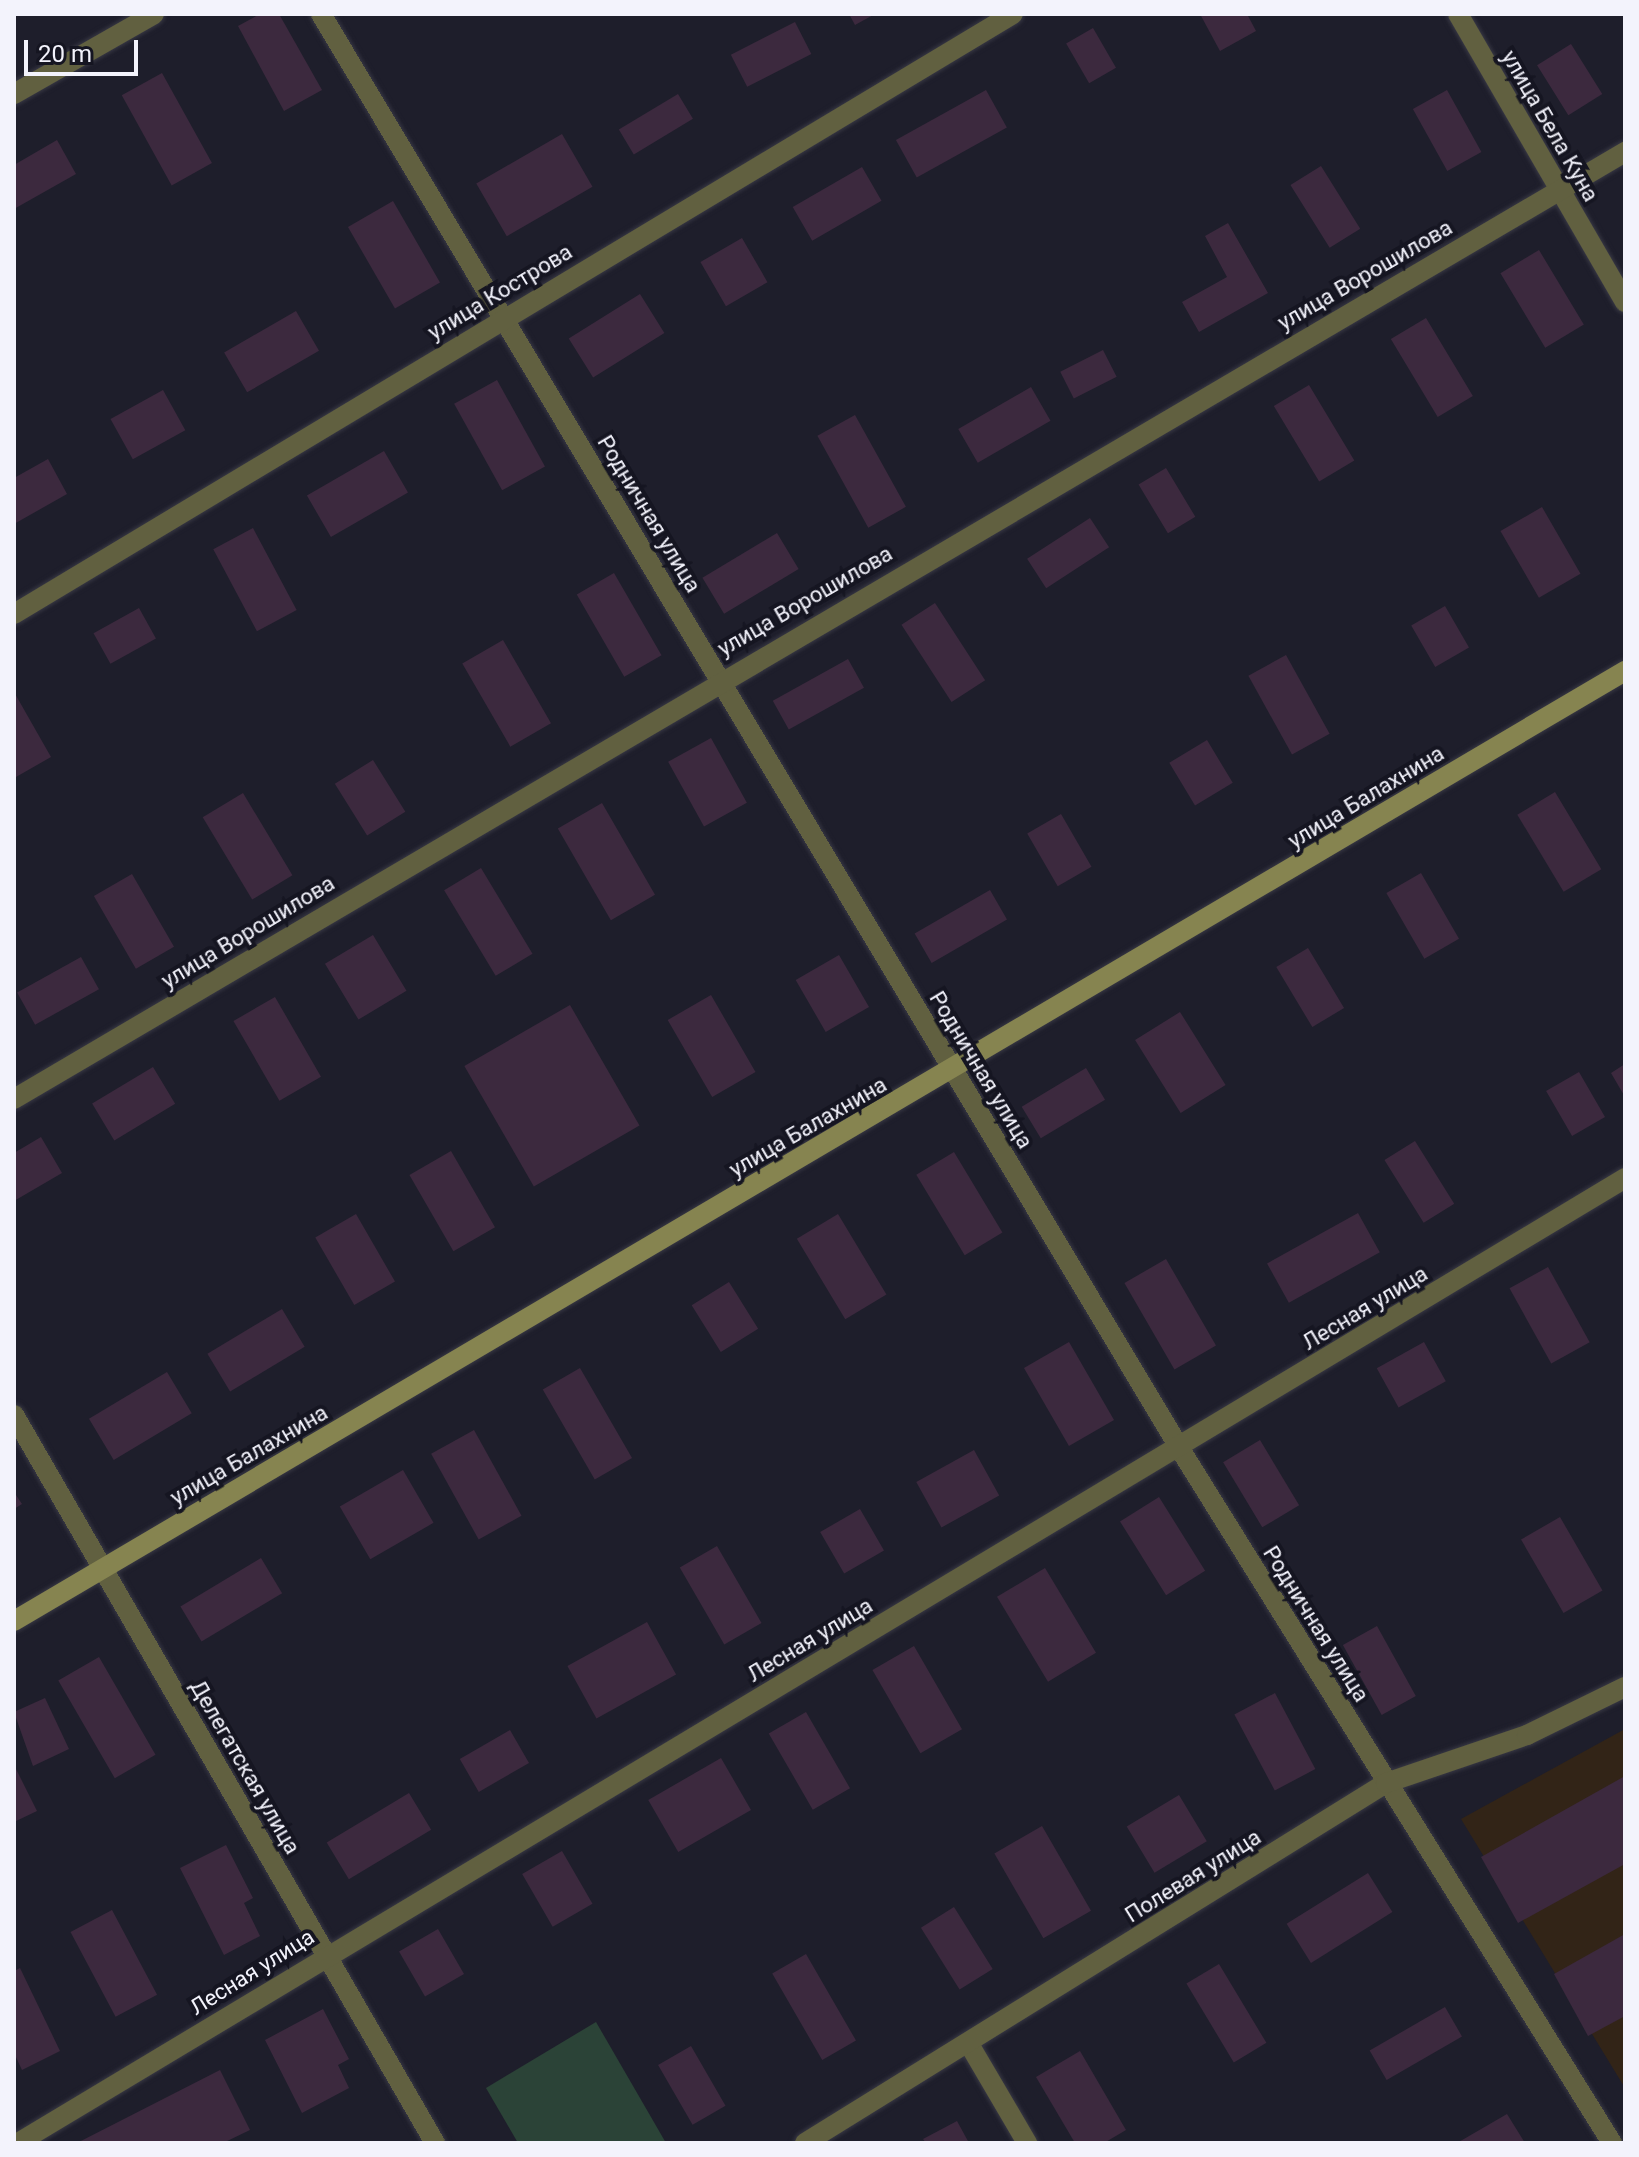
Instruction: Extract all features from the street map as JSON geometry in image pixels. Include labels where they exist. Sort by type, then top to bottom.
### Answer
[{"type":"street","points":[[14,94],[154,14]]},
{"type":"street","name":"Родничная улица","points":[[321,14],[1180,1449],[1612,2143]]},
{"type":"street","name":"улица Кострова","points":[[14,614],[1013,14]]},
{"type":"street","name":"улица Бела Куна","points":[[1458,14],[1625,302]]},
{"type":"street","name":"улица Ворошилова","points":[[14,1099],[720,679],[1625,152]]},
{"type":"street","name":"улица Балахнина","points":[[14,1621],[1625,671]]},
{"type":"street","name":"Лесная улица","points":[[18,2143],[326,1954],[1180,1449],[1625,1178]]},
{"type":"street","name":"Делегатская улица","points":[[14,1415],[435,2143]]},
{"type":"street","name":"Полевая улица","points":[[805,2143],[1386,1783],[1527,1735],[1625,1687]]},
{"type":"street","points":[[969,2044],[1027,2143]]},
{"type":"shaded area","points":[[1625,1729],[1625,2088],[1461,1819]]},
{"type":"green space","points":[[596,2022],[666,2143],[518,2143],[486,2088]]},
{"type":"building","points":[[260,14],[279,14],[322,90],[284,111],[238,26]]},
{"type":"building","points":[[849,14],[875,14],[855,25]]},
{"type":"building","points":[[1200,14],[1247,14],[1256,31],[1220,51]]},
{"type":"building","points":[[795,22],[811,54],[747,87],[731,55]]},
{"type":"building","points":[[1093,28],[1116,68],[1089,83],[1066,44]]},
{"type":"building","points":[[1571,44],[1602,94],[1568,115],[1537,65]]},
{"type":"building","points":[[162,73],[212,163],[172,185],[122,95]]},
{"type":"building","points":[[986,90],[1007,128],[917,178],[896,140]]},
{"type":"building","points":[[1447,90],[1481,152],[1447,171],[1413,109]]},
{"type":"building","points":[[678,94],[693,119],[634,154],[619,130]]},
{"type":"building","points":[[562,134],[592,187],[507,236],[476,184]]},
{"type":"building","points":[[57,140],[76,174],[14,209],[14,165]]},
{"type":"building","points":[[1321,166],[1360,229],[1330,248],[1290,185]]},
{"type":"building","points":[[862,167],[882,201],[812,241],[793,207]]},
{"type":"building","points":[[393,201],[440,282],[395,308],[348,227]]},
{"type":"building","points":[[1228,223],[1268,293],[1199,332],[1182,302],[1227,277],[1205,236]]},
{"type":"building","points":[[742,238],[768,282],[726,306],[700,262]]},
{"type":"building","points":[[1539,250],[1584,325],[1545,348],[1500,273]]},
{"type":"building","points":[[640,294],[664,333],[593,378],[569,339]]},
{"type":"building","points":[[296,311],[319,351],[247,392],[224,352]]},
{"type":"building","points":[[1426,318],[1473,396],[1438,417],[1391,339]]},
{"type":"building","points":[[1103,350],[1117,377],[1074,399],[1060,372]]},
{"type":"building","points":[[497,380],[545,467],[502,490],[454,404]]},
{"type":"building","points":[[1309,385],[1354,460],[1319,482],[1274,406]]},
{"type":"building","points":[[1031,387],[1050,421],[978,463],[958,429]]},
{"type":"building","points":[[163,390],[185,430],[133,459],[111,419]]},
{"type":"building","points":[[855,415],[906,507],[868,528],[817,436]]},
{"type":"building","points":[[384,451],[408,493],[331,537],[307,495]]},
{"type":"building","points":[[48,459],[67,494],[14,524],[14,478]]},
{"type":"building","points":[[1166,468],[1195,517],[1168,533],[1139,484]]},
{"type":"building","points":[[1542,507],[1580,574],[1539,598],[1500,531]]},
{"type":"building","points":[[1090,518],[1109,547],[1046,588],[1027,559]]},
{"type":"building","points":[[253,528],[297,610],[257,631],[213,549]]},
{"type":"building","points":[[777,533],[799,569],[724,614],[702,578]]},
{"type":"building","points":[[614,573],[662,655],[624,677],[577,594]]},
{"type":"building","points":[[935,603],[985,680],[952,702],[901,625]]},
{"type":"building","points":[[1445,606],[1469,648],[1435,667],[1411,626]]},
{"type":"building","points":[[139,608],[156,639],[110,664],[94,633]]},
{"type":"building","points":[[503,640],[551,723],[510,747],[462,664]]},
{"type":"building","points":[[1286,655],[1330,734],[1292,755],[1248,676]]},
{"type":"building","points":[[848,659],[864,688],[789,730],[773,701]]},
{"type":"building","points":[[14,692],[51,757],[16,777],[14,774]]},
{"type":"building","points":[[711,738],[747,803],[704,826],[668,762]]},
{"type":"building","points":[[1207,740],[1233,783],[1195,806],[1169,763]]},
{"type":"building","points":[[373,760],[405,812],[367,836],[335,784]]},
{"type":"building","points":[[1555,792],[1601,869],[1564,892],[1517,815]]},
{"type":"building","points":[[243,793],[292,875],[252,899],[203,817]]},
{"type":"building","points":[[602,803],[655,895],[611,920],[558,828]]},
{"type":"building","points":[[1061,814],[1092,867],[1058,886],[1027,834]]},
{"type":"building","points":[[481,868],[533,954],[496,976],[444,890]]},
{"type":"building","points":[[1421,873],[1459,939],[1424,959],[1386,893]]},
{"type":"building","points":[[132,874],[174,947],[136,969],[94,896]]},
{"type":"building","points":[[990,890],[1007,919],[932,963],[915,934]]},
{"type":"building","points":[[373,935],[406,991],[358,1020],[325,964]]},
{"type":"building","points":[[1308,948],[1344,1008],[1312,1027],[1276,967]]},
{"type":"building","points":[[839,955],[869,1007],[826,1032],[796,980]]},
{"type":"building","points":[[81,957],[99,989],[35,1025],[17,992]]},
{"type":"building","points":[[711,995],[756,1072],[712,1097],[668,1020]]},
{"type":"building","points":[[275,997],[321,1077],[279,1101],[233,1021]]},
{"type":"building","points":[[570,1005],[640,1125],[534,1186],[464,1066]]},
{"type":"building","points":[[1180,1012],[1226,1085],[1181,1113],[1135,1040]]},
{"type":"building","points":[[1625,1064],[1625,1097],[1611,1073]]},
{"type":"building","points":[[153,1067],[175,1104],[114,1140],[92,1104]]},
{"type":"building","points":[[1086,1068],[1105,1100],[1041,1138],[1022,1107]]},
{"type":"building","points":[[1579,1072],[1605,1117],[1572,1136],[1546,1091]]},
{"type":"building","points":[[41,1137],[62,1173],[14,1201],[14,1153]]},
{"type":"building","points":[[1415,1141],[1454,1204],[1424,1223],[1384,1160]]},
{"type":"building","points":[[451,1151],[495,1227],[453,1251],[409,1175]]},
{"type":"building","points":[[954,1152],[1002,1233],[965,1255],[916,1175]]},
{"type":"building","points":[[1358,1213],[1380,1252],[1289,1303],[1267,1263]]},
{"type":"building","points":[[356,1214],[395,1282],[354,1305],[315,1238]]},
{"type":"building","points":[[838,1214],[886,1295],[845,1319],[797,1239]]},
{"type":"building","points":[[1166,1259],[1216,1346],[1174,1370],[1124,1283]]},
{"type":"building","points":[[1548,1267],[1590,1342],[1551,1364],[1510,1288]]},
{"type":"building","points":[[729,1282],[758,1329],[721,1352],[692,1305]]},
{"type":"building","points":[[282,1309],[305,1347],[230,1392],[207,1354]]},
{"type":"building","points":[[1069,1342],[1114,1420],[1069,1446],[1024,1368]]},
{"type":"building","points":[[1424,1342],[1446,1381],[1399,1408],[1377,1368]]},
{"type":"building","points":[[580,1368],[632,1458],[595,1480],[543,1390]]},
{"type":"building","points":[[167,1372],[192,1413],[114,1460],[89,1419]]},
{"type":"building","points":[[474,1430],[522,1516],[479,1539],[431,1454]]},
{"type":"building","points":[[1260,1440],[1299,1505],[1262,1527],[1223,1462]]},
{"type":"building","points":[[974,1450],[999,1495],[941,1527],[916,1482]]},
{"type":"building","points":[[403,1470],[434,1523],[370,1559],[340,1506]]},
{"type":"building","points":[[14,1492],[22,1504],[14,1509]]},
{"type":"building","points":[[1159,1497],[1205,1571],[1166,1595],[1120,1521]]},
{"type":"building","points":[[860,1509],[884,1551],[844,1574],[820,1532]]},
{"type":"building","points":[[1560,1517],[1602,1591],[1564,1613],[1521,1540]]},
{"type":"building","points":[[717,1546],[762,1623],[724,1645],[680,1568]]},
{"type":"building","points":[[261,1558],[282,1593],[202,1642],[180,1606]]},
{"type":"building","points":[[1045,1568],[1096,1653],[1048,1682],[997,1597]]},
{"type":"building","points":[[647,1622],[676,1674],[596,1719],[567,1666]]},
{"type":"building","points":[[1377,1626],[1416,1696],[1382,1715],[1343,1645]]},
{"type":"building","points":[[914,1646],[962,1729],[920,1753],[872,1670]]},
{"type":"building","points":[[99,1657],[156,1755],[115,1778],[58,1680]]},
{"type":"building","points":[[1275,1693],[1315,1769],[1275,1791],[1234,1715]]},
{"type":"building","points":[[45,1698],[69,1749],[33,1766],[14,1712]]},
{"type":"building","points":[[806,1712],[850,1788],[813,1810],[769,1734]]},
{"type":"building","points":[[510,1730],[529,1763],[479,1792],[460,1759]]},
{"type":"building","points":[[721,1758],[751,1810],[678,1852],[648,1800]]},
{"type":"building","points":[[14,1765],[37,1811],[14,1822]]},
{"type":"building","points":[[1625,1776],[1625,1864],[1518,1923],[1481,1857]]},
{"type":"building","points":[[409,1793],[431,1830],[349,1879],[327,1842]]},
{"type":"building","points":[[1179,1795],[1207,1841],[1155,1873],[1127,1826]]},
{"type":"building","points":[[1042,1826],[1091,1911],[1043,1938],[994,1854]]},
{"type":"building","points":[[226,1845],[253,1898],[244,1903],[260,1936],[224,1955],[180,1868]]},
{"type":"building","points":[[562,1851],[592,1904],[553,1927],[522,1874]]},
{"type":"building","points":[[1368,1873],[1392,1912],[1311,1963],[1287,1924]]},
{"type":"building","points":[[954,1907],[993,1969],[960,1990],[921,1928]]},
{"type":"building","points":[[112,1910],[157,1995],[116,2017],[71,1932]]},
{"type":"building","points":[[438,1929],[464,1974],[425,1997],[399,1952]]},
{"type":"building","points":[[1625,1934],[1625,2016],[1588,2036],[1554,1974]]},
{"type":"building","points":[[806,1954],[856,2041],[822,2060],[772,1974]]},
{"type":"building","points":[[1219,1964],[1266,2043],[1234,2062],[1186,1984]]},
{"type":"building","points":[[20,1968],[60,2051],[22,2070],[14,2053],[14,1971]]},
{"type":"building","points":[[1445,2007],[1462,2036],[1387,2080],[1370,2050]]},
{"type":"building","points":[[323,2009],[349,2059],[338,2065],[349,2088],[302,2113],[265,2040]]},
{"type":"building","points":[[691,2046],[725,2106],[693,2125],[658,2065]]},
{"type":"building","points":[[1080,2051],[1126,2130],[1104,2143],[1075,2143],[1036,2077]]},
{"type":"building","points":[[220,2070],[250,2130],[223,2143],[77,2143]]},
{"type":"building","points":[[1507,2114],[1525,2143],[1457,2143]]},
{"type":"building","points":[[957,2121],[969,2143],[926,2143],[923,2139]]}]
